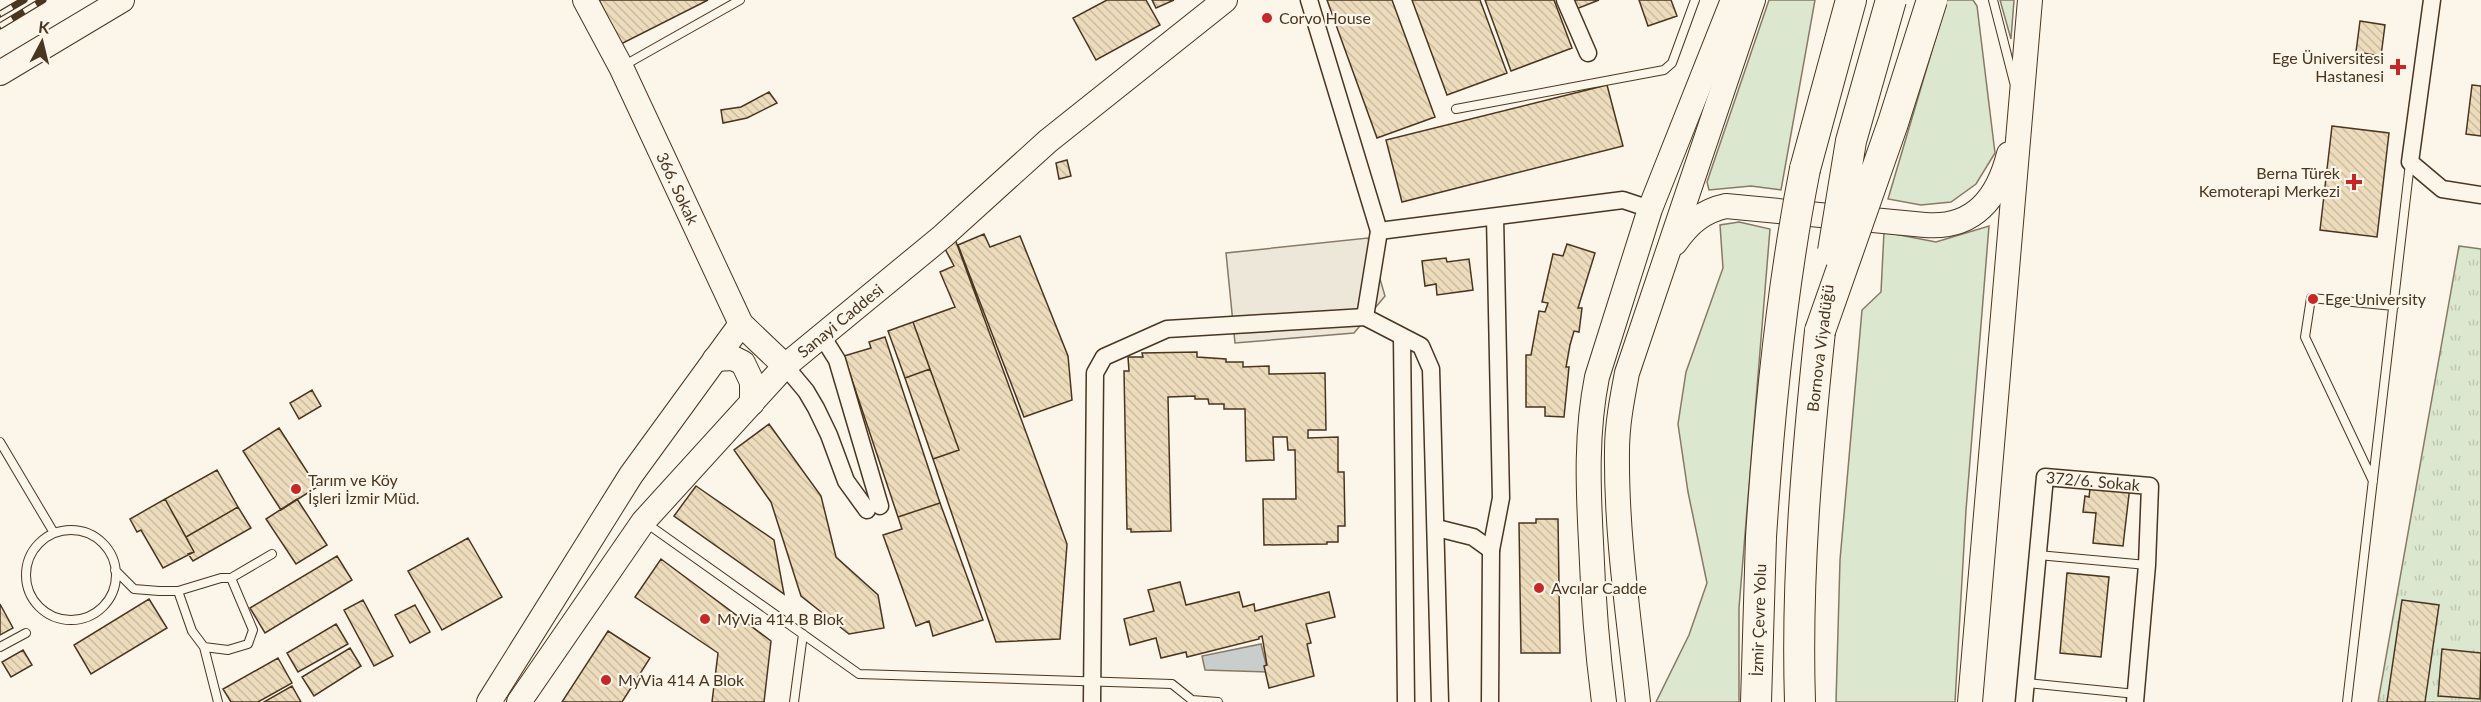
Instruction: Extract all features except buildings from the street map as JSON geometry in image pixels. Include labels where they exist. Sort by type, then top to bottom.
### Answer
[{"type":"highway","points":[[1805,169],[1838,0]]},
{"type":"highway","points":[[1805,169],[1851,0]]},
{"type":"highway","name":"Bornova Viyadüğü","points":[[1800,702],[1800,569],[1808,439],[1820,331],[1851,141],[1891,0]]},
{"type":"highway","points":[[1820,331],[1893,123],[1932,0]]},
{"type":"highway","name":"İzmir Çevre Yolu","points":[[1756,702],[1761,537],[1767,440],[1782,306],[1805,169]]},
{"type":"street","points":[[0,73],[122,0]]},
{"type":"street","name":"366. Sokak","points":[[585,0],[621,67],[741,324],[785,366]]},
{"type":"street","name":"Sanayi Caddesi","points":[[519,702],[643,522],[785,366],[943,236],[1048,141],[1225,0]]},
{"type":"street","points":[[1309,0],[1379,231],[1365,317]]},
{"type":"street","points":[[1565,0],[1588,53]]},
{"type":"street","points":[[1604,702],[1595,635],[1587,470],[1591,406],[1597,377],[1650,208],[1733,0]]},
{"type":"street","points":[[1638,702],[1620,531],[1617,449],[1627,373],[1754,0]]},
{"type":"street","points":[[1970,702],[2030,0]]},
{"type":"street","points":[[2432,0],[2410,162],[2442,189],[2481,195]]},
{"type":"street","points":[[1662,266],[1687,226],[1701,214],[1726,206],[1942,226],[1967,219],[1987,203],[1994,193],[2006,168],[2021,111]]},
{"type":"street","points":[[1379,231],[1623,200],[1650,208]]},
{"type":"street","points":[[1490,702],[1491,550],[1501,498],[1495,218]]},
{"type":"street","points":[[1092,702],[1090,681],[1095,373],[1104,357],[1167,329],[1365,317],[1421,346],[1431,369],[1440,702]]},
{"type":"street","points":[[489,702],[631,475],[741,324]]},
{"type":"street","points":[[785,366],[806,391],[816,408],[846,481],[874,508],[837,360],[822,336]]},
{"type":"street","points":[[1402,337],[1406,702]]},
{"type":"street","points":[[715,359],[733,358],[743,363],[752,382],[752,403]]},
{"type":"street","name":"372/6. Sokak","points":[[2024,702],[2045,477],[2150,486],[2147,565],[2135,698]]},
{"type":"street","points":[[1437,528],[1473,537],[1491,550]]},
{"type":"lane","points":[[621,67],[740,0]]},
{"type":"lane","points":[[1456,109],[1664,70],[1672,63],[1695,0]]},
{"type":"lane","points":[[1993,0],[2021,111]]},
{"type":"lane","points":[[2347,702],[2410,162]]},
{"type":"lane","points":[[2374,481],[2305,337],[2311,298],[2394,306]]},
{"type":"lane","points":[[0,442],[54,533]]},
{"type":"lane","points":[[643,522],[860,674],[1172,684],[1192,700],[1218,702]]},
{"type":"lane","points":[[74,531],[94,537],[104,545],[112,557],[115,570],[114,585],[108,599],[98,611],[84,618],[69,620],[48,613],[31,597],[26,583],[26,567],[36,547],[54,533],[74,531]]},
{"type":"lane","points":[[115,570],[134,588],[178,591],[220,578],[231,578],[272,554]]},
{"type":"lane","points":[[2038,555],[2147,565]]},
{"type":"lane","points":[[204,647],[228,650],[248,644],[253,630],[231,578]]},
{"type":"lane","points":[[178,591],[192,631],[204,647],[218,702]]},
{"type":"lane","points":[[0,647],[26,633]]},
{"type":"lane","points":[[794,702],[803,634]]},
{"type":"lane","points":[[2026,683],[2135,698]]},
{"type":"green space","points":[[1769,0],[1815,0],[1781,190],[1751,186],[1709,190],[1707,182]]},
{"type":"green space","points":[[1947,0],[1973,0],[1977,6],[1995,153],[1976,184],[1951,202],[1921,205],[1888,199]]},
{"type":"green space","points":[[2000,0],[2014,0],[2011,39]]},
{"type":"green space","points":[[1739,222],[1770,229],[1739,608],[1739,702],[1656,702],[1689,635],[1707,583],[1688,492],[1678,424],[1686,372],[1723,268],[1720,225]]},
{"type":"green space","points":[[1989,226],[1966,510],[1955,702],[1836,702],[1840,560],[1862,310],[1881,292],[1884,232],[1936,242]]},
{"type":"green space","points":[[2459,246],[2481,249],[2481,702],[2378,702]]},
{"type":"shaded area","points":[[1368,238],[1385,296],[1354,333],[1235,343],[1226,253]]},
{"type":"shaded area","points":[[1261,644],[1268,672],[1205,670],[1202,656]]},
{"type":"railway","points":[[0,14],[24,0]]},
{"type":"railway","points":[[0,26],[43,0]]},
{"type":"place","name":"Corvo House","points":[[1267,18]]},
{"type":"place","name":"Ege Üniversitesi Hastanesi","points":[[2398,67]]},
{"type":"place","name":"Berna Türek Kemoterapi Merkezi","points":[[2354,182]]},
{"type":"place","name":"Ege University","points":[[2313,299]]},
{"type":"place","name":"Tarım ve Köy İşleri İzmir Müd.","points":[[296,489]]},
{"type":"place","name":"Avcılar Cadde","points":[[1539,588]]},
{"type":"place","name":"MyVia 414 B Blok","points":[[705,619]]},
{"type":"place","name":"MyVia 414 A Blok","points":[[606,680]]}]
